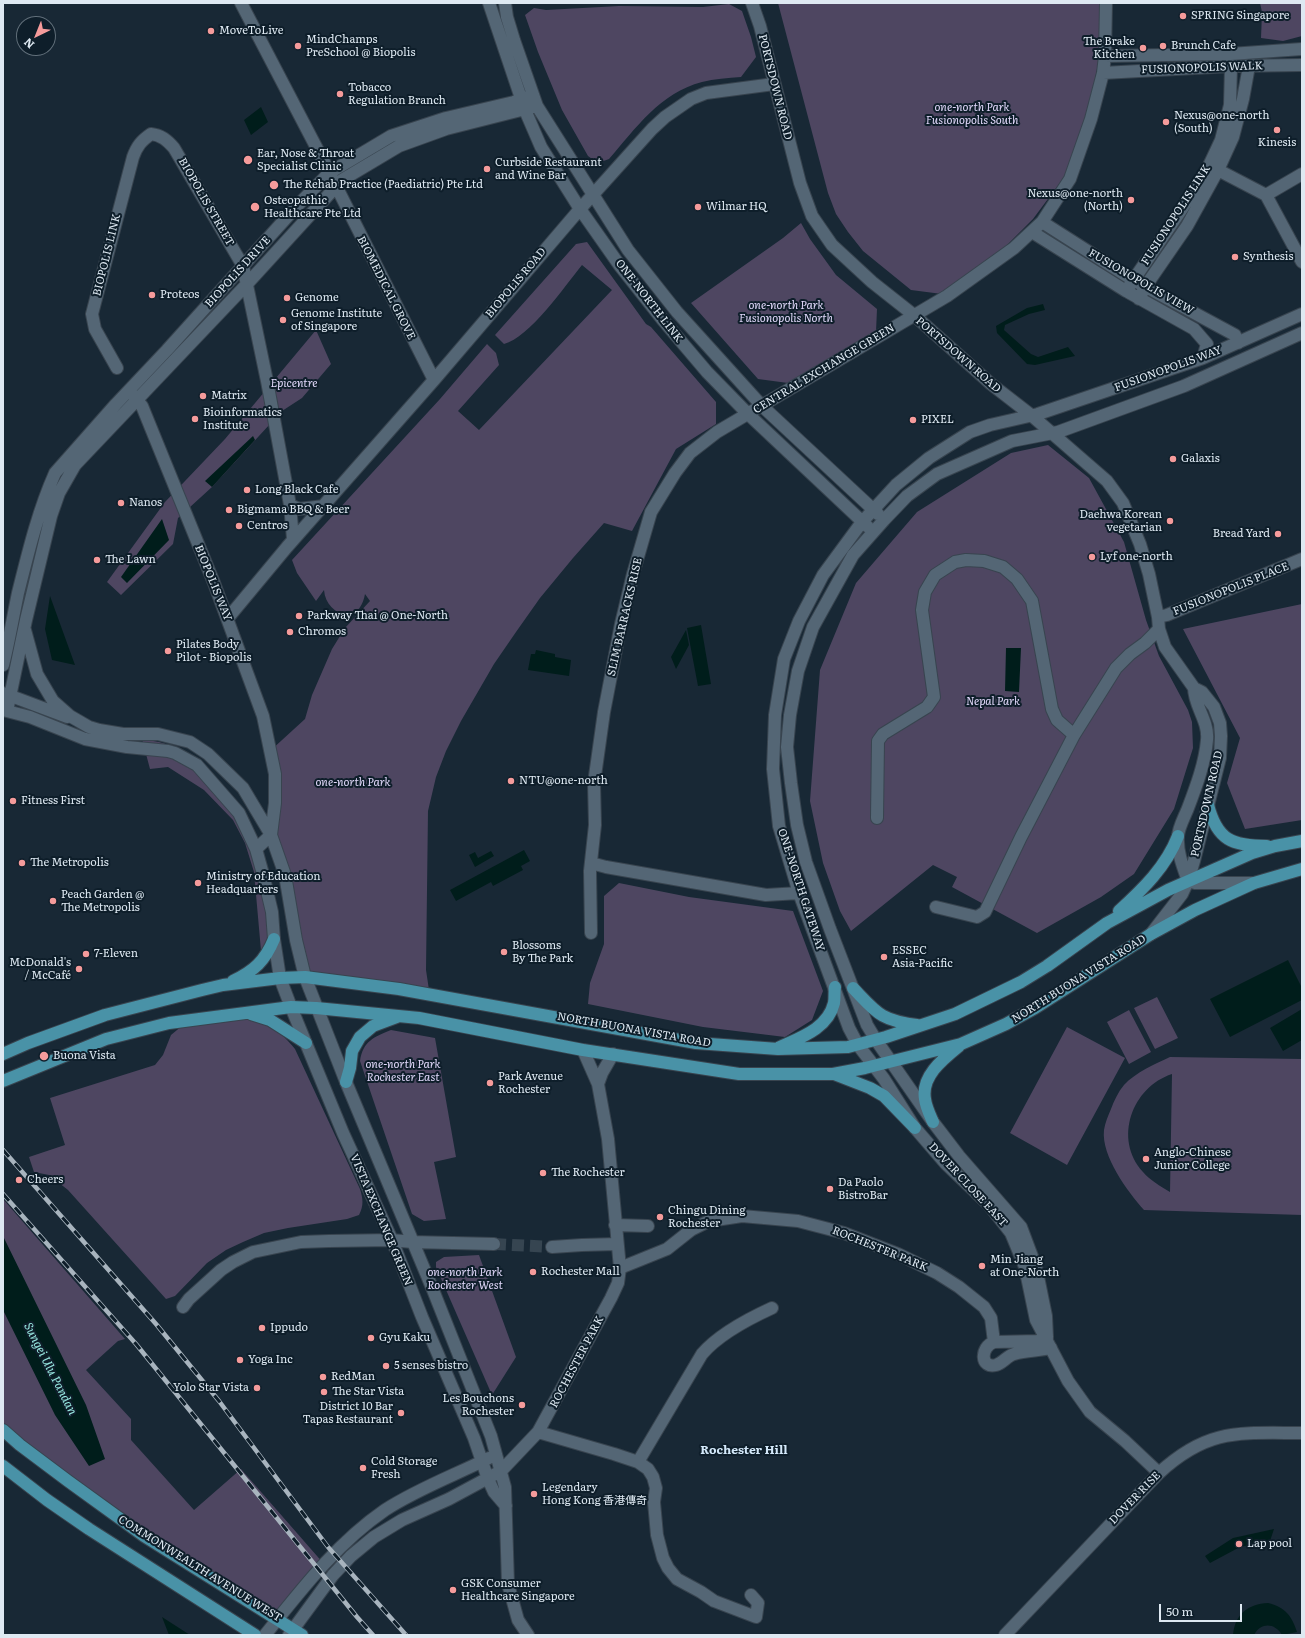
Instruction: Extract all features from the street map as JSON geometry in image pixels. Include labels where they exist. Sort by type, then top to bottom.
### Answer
[{"type":"main road","points":[[1209,800],[1212,821],[1226,838],[1248,845],[1275,846]]},
{"type":"main road","points":[[1107,923],[1153,878],[1173,849],[1178,836]]},
{"type":"main road","name":"NORTH BUONA VISTA ROAD","points":[[3,1054],[28,1043],[105,1015],[223,985],[280,978],[305,977],[399,989],[696,1043],[778,1049],[848,1047],[876,1040],[955,1014],[1021,982],[1047,966],[1107,923],[1168,890],[1223,865],[1275,846],[1302,840]]},
{"type":"main road","name":"NORTH BUONA VISTA ROAD","points":[[3,1081],[106,1039],[169,1023],[291,1006],[420,1018],[583,1050],[739,1074],[833,1074],[873,1066],[961,1044],[1006,1024],[1035,1008],[1151,934],[1195,910],[1254,883],[1302,869]]},
{"type":"main road","points":[[223,985],[243,976],[257,966],[266,956],[274,940]]},
{"type":"main road","points":[[778,1049],[815,1031],[824,1021],[834,1003],[835,987]]},
{"type":"main road","points":[[853,988],[883,1017],[898,1023],[920,1026]]},
{"type":"main road","points":[[243,1013],[270,1020],[306,1043]]},
{"type":"main road","points":[[346,1082],[350,1068],[352,1051],[360,1037],[373,1026],[400,1016]]},
{"type":"main road","points":[[933,1122],[925,1098],[925,1088],[933,1070],[961,1044]]},
{"type":"main road","points":[[833,1074],[870,1088],[884,1096],[915,1128]]},
{"type":"main road","name":"COMMONWEALTH AVENUE WEST","points":[[5,1436],[144,1536],[278,1619],[295,1633]]},
{"type":"main road","points":[[3,1466],[47,1500],[89,1529],[255,1635]]},
{"type":"street","name":"BIOMEDICAL GROVE","points":[[241,3],[434,380]]},
{"type":"street","name":"ONE-NORTH LINK","points":[[489,3],[528,105],[541,147],[580,209],[620,266],[707,372],[748,414],[873,532]]},
{"type":"street","name":"ONE-NORTH LINK","points":[[505,3],[507,17],[533,95],[528,105]]},
{"type":"street","name":"PORTSDOWN ROAD","points":[[752,3],[760,26],[800,183],[812,216],[832,245],[872,282],[915,316],[991,384],[1031,415],[1107,481],[1123,503],[1140,544],[1150,574],[1159,629],[1165,647],[1194,688],[1202,692],[1214,707],[1220,723],[1220,758],[1194,861],[1188,881],[1174,905],[1151,934]]},
{"type":"street","name":"CENTRAL EXCHANGE GREEN","points":[[748,414],[915,316],[994,264],[1042,222],[1070,178],[1091,119],[1103,73],[1105,56],[1106,3]]},
{"type":"street","name":"FUSIONOPOLIS WALK","points":[[1105,56],[1230,54],[1302,49]]},
{"type":"street","name":"FUSIONOPOLIS WALK","points":[[1103,73],[1231,66],[1302,65]]},
{"type":"street","name":"FUSIONOPOLIS LINK","points":[[1126,291],[1206,172],[1221,140],[1230,104],[1231,66]]},
{"type":"street","name":"FUSIONOPOLIS LINK","points":[[1139,299],[1145,287],[1187,226],[1218,170],[1233,137],[1243,99],[1249,66]]},
{"type":"street","name":"BIOPOLIS ROAD","points":[[293,539],[324,506],[580,209],[652,129],[665,117],[692,98],[706,93],[774,84]]},
{"type":"street","name":"BIOPOLIS DRIVE","points":[[133,395],[243,266],[329,173],[392,136],[406,131],[446,118],[528,105]]},
{"type":"street","name":"BIOPOLIS DRIVE","points":[[133,395],[247,284],[342,180],[399,146],[446,129],[528,105]]},
{"type":"street","name":"ONE-NORTH LINK","points":[[528,105],[593,195],[628,250],[672,306],[762,406],[884,520]]},
{"type":"street","name":"BIOPOLIS STREET","points":[[143,140],[151,134],[158,134],[168,141],[174,148],[243,266],[267,381],[290,505],[293,539]]},
{"type":"street","name":"BIOPOLIS LINK","points":[[117,368],[95,329],[92,314],[133,157],[137,146],[143,140]]},
{"type":"street","points":[[1218,170],[1266,194],[1302,262]]},
{"type":"street","points":[[1266,194],[1302,174]]},
{"type":"street","name":"FUSIONOPOLIS VIEW","points":[[1042,222],[1133,280],[1234,335],[1238,343]]},
{"type":"street","name":"FUSIONOPOLIS VIEW","points":[[1032,232],[1139,299],[1194,329],[1207,344],[1203,358]]},
{"type":"street","name":"FUSIONOPOLIS WAY","points":[[1031,415],[1203,358],[1302,314]]},
{"type":"street","name":"FUSIONOPOLIS WAY","points":[[1052,433],[1184,386],[1302,333]]},
{"type":"street","points":[[5,710],[7,694],[25,630],[51,516],[59,493],[75,465],[133,395]]},
{"type":"street","points":[[3,665],[31,544],[55,473],[133,395]]},
{"type":"street","name":"BIOPOLIS WAY","points":[[133,395],[145,414],[228,618],[259,704],[274,774],[275,803],[271,835]]},
{"type":"street","name":"SLIM BARRACKS RISE","points":[[591,933],[591,863],[595,825],[594,783],[604,712],[621,624],[651,512],[675,473],[690,453],[717,432],[748,414]]},
{"type":"street","name":"ONE-NORTH GATEWAY","points":[[873,1066],[848,1028],[835,987],[799,893],[779,826],[773,769],[775,716],[784,659],[799,621],[823,575],[862,522],[896,485],[929,458],[970,432],[990,425],[1031,415]]},
{"type":"street","name":"ONE-NORTH GATEWAY","points":[[891,1061],[867,1025],[806,862],[797,825],[787,747],[790,715],[798,671],[813,627],[853,555],[907,496],[937,474],[1012,441],[1052,433]]},
{"type":"street","points":[[290,505],[299,509],[324,506]]},
{"type":"street","points":[[228,618],[293,539]]},
{"type":"street","name":"FUSIONOPOLIS PLACE","points":[[1158,617],[1173,613],[1302,559]]},
{"type":"street","points":[[878,818],[878,741],[883,734],[927,707],[934,697],[922,610],[925,592],[935,576],[955,562],[966,560],[984,561],[1003,567],[1021,584],[1032,601],[1052,709],[1057,720],[1074,735]]},
{"type":"street","points":[[936,907],[977,917],[985,912],[1021,837],[1074,735],[1116,668],[1159,629]]},
{"type":"street","points":[[25,630],[37,674],[53,701],[79,721]]},
{"type":"street","points":[[1145,643],[1165,647]]},
{"type":"street","name":"PORTSDOWN ROAD","points":[[1188,881],[1182,866],[1178,836],[1195,790],[1206,751],[1207,738],[1205,724],[1194,696],[1194,688]]},
{"type":"street","points":[[7,694],[99,730],[123,734],[158,734],[190,742],[208,754],[243,788],[271,835],[256,849]]},
{"type":"street","name":"VISTA EXCHANGE GREEN","points":[[5,710],[30,717],[86,739],[127,747],[175,753],[197,765],[239,813],[256,849],[269,897],[280,978],[343,1133],[392,1240],[422,1317],[474,1438],[488,1479]]},
{"type":"street","name":"VISTA EXCHANGE GREEN","points":[[271,835],[285,875],[296,940],[305,977],[316,1008],[476,1396],[497,1454],[501,1471]]},
{"type":"street","points":[[591,863],[766,896],[799,893]]},
{"type":"street","points":[[1188,881],[1254,883]]},
{"type":"street","name":"ROCHESTER PARK","points":[[501,1471],[538,1432],[618,1283],[620,1268],[608,1139],[598,1084],[583,1050]]},
{"type":"street","points":[[598,1084],[602,1072],[613,1054]]},
{"type":"street","name":"DOVER CLOSE EAST","points":[[891,1061],[913,1095],[959,1156],[1021,1227],[1036,1267],[1046,1316],[1049,1343]]},
{"type":"street","name":"DOVER CLOSE EAST","points":[[873,1066],[884,1079],[915,1128],[946,1164],[989,1205],[1011,1233],[1026,1268],[1036,1320],[1068,1381],[1090,1412],[1125,1441],[1159,1473]]},
{"type":"street","name":"ROCHESTER PARK","points":[[620,1268],[667,1249],[691,1230],[709,1221],[742,1216],[798,1221],[844,1233],[898,1254],[937,1272],[984,1307],[991,1318],[994,1342]]},
{"type":"street","points":[[615,1225],[648,1226]]},
{"type":"street","points":[[183,1307],[189,1299],[220,1270],[233,1262],[253,1252],[301,1242],[392,1240],[412,1242],[494,1244]]},
{"type":"street","points":[[552,1247],[617,1244]]},
{"type":"street","points":[[638,1462],[691,1370],[702,1354],[710,1345],[743,1322],[772,1308]]},
{"type":"street","points":[[1038,1341],[1049,1343],[1015,1353],[996,1365],[990,1365],[985,1362],[983,1354],[989,1344],[994,1342],[1038,1341]]},
{"type":"street","points":[[538,1432],[638,1462],[648,1469],[653,1477],[656,1488],[654,1502],[657,1535],[663,1558],[668,1568],[678,1579],[714,1601],[756,1617],[758,1603],[752,1595]]},
{"type":"street","name":"DOVER RISE","points":[[1005,1635],[1159,1473],[1187,1450],[1223,1435],[1246,1433],[1302,1433]]},
{"type":"street","points":[[265,1635],[324,1564],[341,1546],[368,1523],[386,1510],[497,1454]]},
{"type":"street","points":[[295,1633],[333,1575],[351,1556],[374,1537],[402,1520],[488,1479],[501,1471],[506,1487],[508,1584],[518,1620],[528,1635]]},
{"type":"street","points":[[488,1479],[494,1492],[506,1506]]},
{"type":"green space","name":"one-north Park Fusionopolis South","points":[[778,3],[1103,3],[1098,64],[1088,114],[1065,176],[1033,219],[999,253],[942,294],[911,290],[863,251],[836,214],[828,193]]},
{"type":"green space","points":[[1260,3],[1302,3],[1302,36],[1283,41],[1261,38],[1262,12]]},
{"type":"green space","points":[[729,4],[742,11],[756,57],[741,77],[707,81],[687,87],[661,103],[650,113],[609,159],[598,161],[593,160],[588,156],[562,110],[538,52],[525,15],[534,8],[546,10],[619,6],[703,7]]},
{"type":"green space","name":"one-north Park Fusionopolis North","points":[[801,223],[810,239],[836,275],[877,309],[876,332],[788,383],[758,379],[691,303],[783,238]]},
{"type":"green space","name":"one-north Park","points":[[587,242],[646,324],[651,327],[716,402],[716,424],[676,449],[632,531],[604,523],[573,558],[540,598],[494,664],[461,721],[446,751],[436,777],[428,811],[426,970],[429,990],[305,977],[271,835],[270,751],[305,719],[312,695],[332,649],[345,628],[370,601],[365,594],[363,602],[354,613],[347,617],[338,613],[331,607],[326,599],[324,590],[316,601],[297,573],[292,560],[440,399],[487,344],[496,353],[499,365],[458,411],[479,430],[612,290],[582,265],[546,310],[524,332],[514,340],[504,344],[495,335],[576,244]]},
{"type":"green space","name":"Epicentre","points":[[316,330],[331,364],[302,398],[282,411],[212,487],[178,518],[173,544],[121,595],[107,582],[165,502],[225,439]]},
{"type":"green space","name":"Nepal Park","points":[[1048,445],[1089,478],[1124,542],[1146,620],[1159,656],[1188,710],[1192,722],[1193,748],[1174,809],[1134,874],[1101,897],[1037,933],[952,887],[957,877],[933,865],[851,931],[840,911],[823,863],[810,801],[820,670],[856,583],[917,512],[1011,453]]},
{"type":"green space","points":[[1302,604],[1302,820],[1245,829],[1227,783],[1240,738],[1183,629]]},
{"type":"green space","points":[[142,739],[169,745],[239,813],[253,847],[274,939],[262,962],[254,872],[245,843],[233,820],[204,790],[168,767],[150,769]]},
{"type":"green space","points":[[619,883],[689,897],[793,911],[823,991],[812,1020],[785,1037],[703,1027],[588,1004],[590,983],[604,944],[604,896]]},
{"type":"green space","points":[[1157,997],[1178,1038],[1155,1049],[1134,1008]]},
{"type":"green space","points":[[1129,1010],[1151,1052],[1129,1064],[1107,1022]]},
{"type":"green space","points":[[244,1017],[266,1024],[284,1037],[295,1049],[360,1189],[362,1208],[359,1215],[347,1219],[264,1233],[243,1242],[226,1250],[207,1263],[175,1296],[166,1299],[68,1190],[49,1175],[34,1172],[29,1157],[65,1145],[50,1098],[155,1065],[163,1055],[171,1035],[183,1025]]},
{"type":"green space","points":[[1067,1027],[1125,1058],[1067,1165],[1010,1133]]},
{"type":"green space","name":"one-north Park Rochester East","points":[[391,1030],[435,1038],[456,1157],[434,1162],[446,1219],[424,1221],[412,1214],[360,1061],[361,1054],[370,1041]]},
{"type":"green space","points":[[1170,1057],[1302,1059],[1302,1215],[1144,1210],[1124,1184],[1111,1162],[1104,1140],[1104,1130],[1113,1103],[1124,1085],[1140,1072]],"holes":[[[1172,1074],[1170,1192],[1155,1183],[1146,1175],[1134,1159],[1129,1145],[1128,1130],[1131,1116],[1137,1102],[1146,1090],[1158,1081]]]},
{"type":"green space","points":[[3,1199],[125,1339],[118,1341],[86,1370],[131,1419],[131,1440],[194,1510],[241,1469],[324,1564],[278,1619],[210,1578],[3,1430]]},
{"type":"green space","name":"one-north Park Rochester West","points":[[479,1255],[516,1357],[492,1395],[436,1267],[436,1262],[444,1257]]},
{"type":"water","points":[[261,107],[268,122],[251,135],[244,120]]},
{"type":"water","points":[[1043,304],[1045,310],[1029,314],[1005,325],[1004,330],[1031,354],[1038,357],[1068,347],[1075,356],[1035,365],[1027,364],[997,333],[996,326],[1027,308]]},
{"type":"water","points":[[253,436],[255,440],[212,487],[205,481]]},
{"type":"water","points":[[162,519],[169,540],[127,583],[121,577]]},
{"type":"water","points":[[50,596],[75,665],[52,660],[45,629]]},
{"type":"water","points":[[701,625],[711,684],[698,686],[687,628]]},
{"type":"water","points":[[686,630],[689,645],[676,669],[671,657]]},
{"type":"water","points":[[1006,648],[1021,648],[1019,692],[1005,691]]},
{"type":"water","points":[[536,650],[555,654],[555,657],[571,660],[569,676],[528,670],[531,654],[535,654]]},
{"type":"water","points":[[524,850],[530,861],[521,866],[523,870],[493,886],[491,882],[456,901],[450,890]]},
{"type":"water","points":[[491,851],[494,856],[475,867],[469,855],[475,852],[478,858]]},
{"type":"water","points":[[1288,960],[1302,988],[1302,1000],[1230,1037],[1210,999]]},
{"type":"water","points":[[1302,1009],[1302,1040],[1283,1051],[1270,1028]]},
{"type":"water","name":"Sungei Ulu Pandan","points":[[3,1236],[86,1405],[105,1459],[89,1466],[55,1415],[3,1310]]},
{"type":"water","name":"Lap pool","points":[[1274,1529],[1270,1541],[1240,1547],[1210,1563],[1205,1556],[1233,1538]]},
{"type":"water","points":[[1268,1603],[1279,1607],[1287,1613],[1293,1621],[1297,1632],[1282,1635],[1272,1626],[1264,1626],[1254,1635],[1233,1635],[1236,1621],[1244,1612],[1254,1605]]},
{"type":"water","points":[[162,1617],[190,1635],[169,1635]]},
{"type":"tunnel","points":[[494,1244],[552,1247]]},
{"type":"railway","points":[[3,1150],[156,1324],[219,1401],[328,1547],[406,1635]]},
{"type":"railway","points":[[3,1194],[136,1344],[373,1635]]},
{"type":"place","name":"SPRING Singapore","points":[[1183,16]]},
{"type":"place","name":"MoveToLive","points":[[211,31]]},
{"type":"place","name":"MindChamps PreSchool @ Biopolis","points":[[298,46]]},
{"type":"place","name":"Brunch Cafe","points":[[1163,46]]},
{"type":"place","name":"The Brake Kitchen","points":[[1143,48]]},
{"type":"place","name":"Tobacco Regulation Branch","points":[[340,94]]},
{"type":"place","name":"Nexus@one-north (South)","points":[[1166,122]]},
{"type":"place","name":"Kinesis","points":[[1277,130]]},
{"type":"place","name":"Ear, Nose & Throat Specialist Clinic","points":[[248,160]]},
{"type":"place","name":"Curbside Restaurant and Wine Bar","points":[[487,169]]},
{"type":"place","name":"The Rehab Practice (Paediatric) Pte Ltd","points":[[274,185]]},
{"type":"place","name":"Nexus@one-north (North)","points":[[1131,200]]},
{"type":"place","name":"Osteopathic Healthcare Pte Ltd","points":[[255,207]]},
{"type":"place","name":"Wilmar HQ","points":[[698,207]]},
{"type":"place","name":"Synthesis","points":[[1235,257]]},
{"type":"place","name":"Proteos","points":[[152,295]]},
{"type":"place","name":"Genome","points":[[287,298]]},
{"type":"place","name":"Genome Institute of Singapore","points":[[283,320]]},
{"type":"place","name":"Matrix","points":[[203,396]]},
{"type":"place","name":"Bioinformatics Institute","points":[[195,419]]},
{"type":"place","name":"PIXEL","points":[[913,420]]},
{"type":"place","name":"Galaxis","points":[[1173,459]]},
{"type":"place","name":"Long Black Cafe","points":[[247,490]]},
{"type":"place","name":"Nanos","points":[[121,503]]},
{"type":"place","name":"Bigmama BBQ & Beer","points":[[229,510]]},
{"type":"place","name":"Daehwa Korean vegetarian","points":[[1170,521]]},
{"type":"place","name":"Centros","points":[[239,526]]},
{"type":"place","name":"Bread Yard","points":[[1278,534]]},
{"type":"place","name":"Lyf one-north","points":[[1092,557]]},
{"type":"place","name":"The Lawn","points":[[97,560]]},
{"type":"place","name":"Parkway Thai @ One-North","points":[[299,616]]},
{"type":"place","name":"Chromos","points":[[290,632]]},
{"type":"place","name":"Pilates Body Pilot - Biopolis","points":[[168,651]]},
{"type":"place","name":"NTU@one-north","points":[[511,781]]},
{"type":"place","name":"Fitness First","points":[[13,801]]},
{"type":"place","name":"The Metropolis","points":[[22,863]]},
{"type":"place","name":"Ministry of Education Headquarters","points":[[198,883]]},
{"type":"place","name":"Peach Garden @ The Metropolis","points":[[53,901]]},
{"type":"place","name":"Blossoms By The Park","points":[[504,952]]},
{"type":"place","name":"7-Eleven","points":[[86,954]]},
{"type":"place","name":"ESSEC Asia-Pacific","points":[[884,957]]},
{"type":"place","name":"McDonald's / McCafé","points":[[79,969]]},
{"type":"place","name":"Buona Vista","points":[[44,1056]]},
{"type":"place","name":"Park Avenue Rochester","points":[[490,1083]]},
{"type":"place","name":"Anglo-Chinese Junior College","points":[[1146,1159]]},
{"type":"place","name":"The Rochester","points":[[543,1173]]},
{"type":"place","name":"Cheers","points":[[19,1180]]},
{"type":"place","name":"Da Paolo BistroBar","points":[[830,1189]]},
{"type":"place","name":"Chingu Dining Rochester","points":[[660,1217]]},
{"type":"place","name":"Min Jiang at One-North","points":[[982,1266]]},
{"type":"place","name":"Rochester Mall","points":[[533,1272]]},
{"type":"place","name":"Ippudo","points":[[262,1328]]},
{"type":"place","name":"Gyu Kaku","points":[[371,1338]]},
{"type":"place","name":"Yoga Inc","points":[[240,1360]]},
{"type":"place","name":"5 senses bistro","points":[[386,1366]]},
{"type":"place","name":"RedMan","points":[[323,1377]]},
{"type":"place","name":"Yolo Star Vista","points":[[257,1388]]},
{"type":"place","name":"The Star Vista","points":[[324,1392]]},
{"type":"place","name":"Les Bouchons Rochester","points":[[522,1405]]},
{"type":"place","name":"District 10 Bar Tapas Restaurant","points":[[401,1413]]},
{"type":"place","name":"Cold Storage Fresh","points":[[363,1468]]},
{"type":"place","name":"Legendary Hong Kong 香港傳奇","points":[[534,1494]]},
{"type":"place","name":"Lap pool","points":[[1239,1544]]},
{"type":"place","name":"GSK Consumer Healthcare Singapore","points":[[453,1590]]},
{"type":"district","name":"Rochester Hill","points":[[744,1450]]}]
